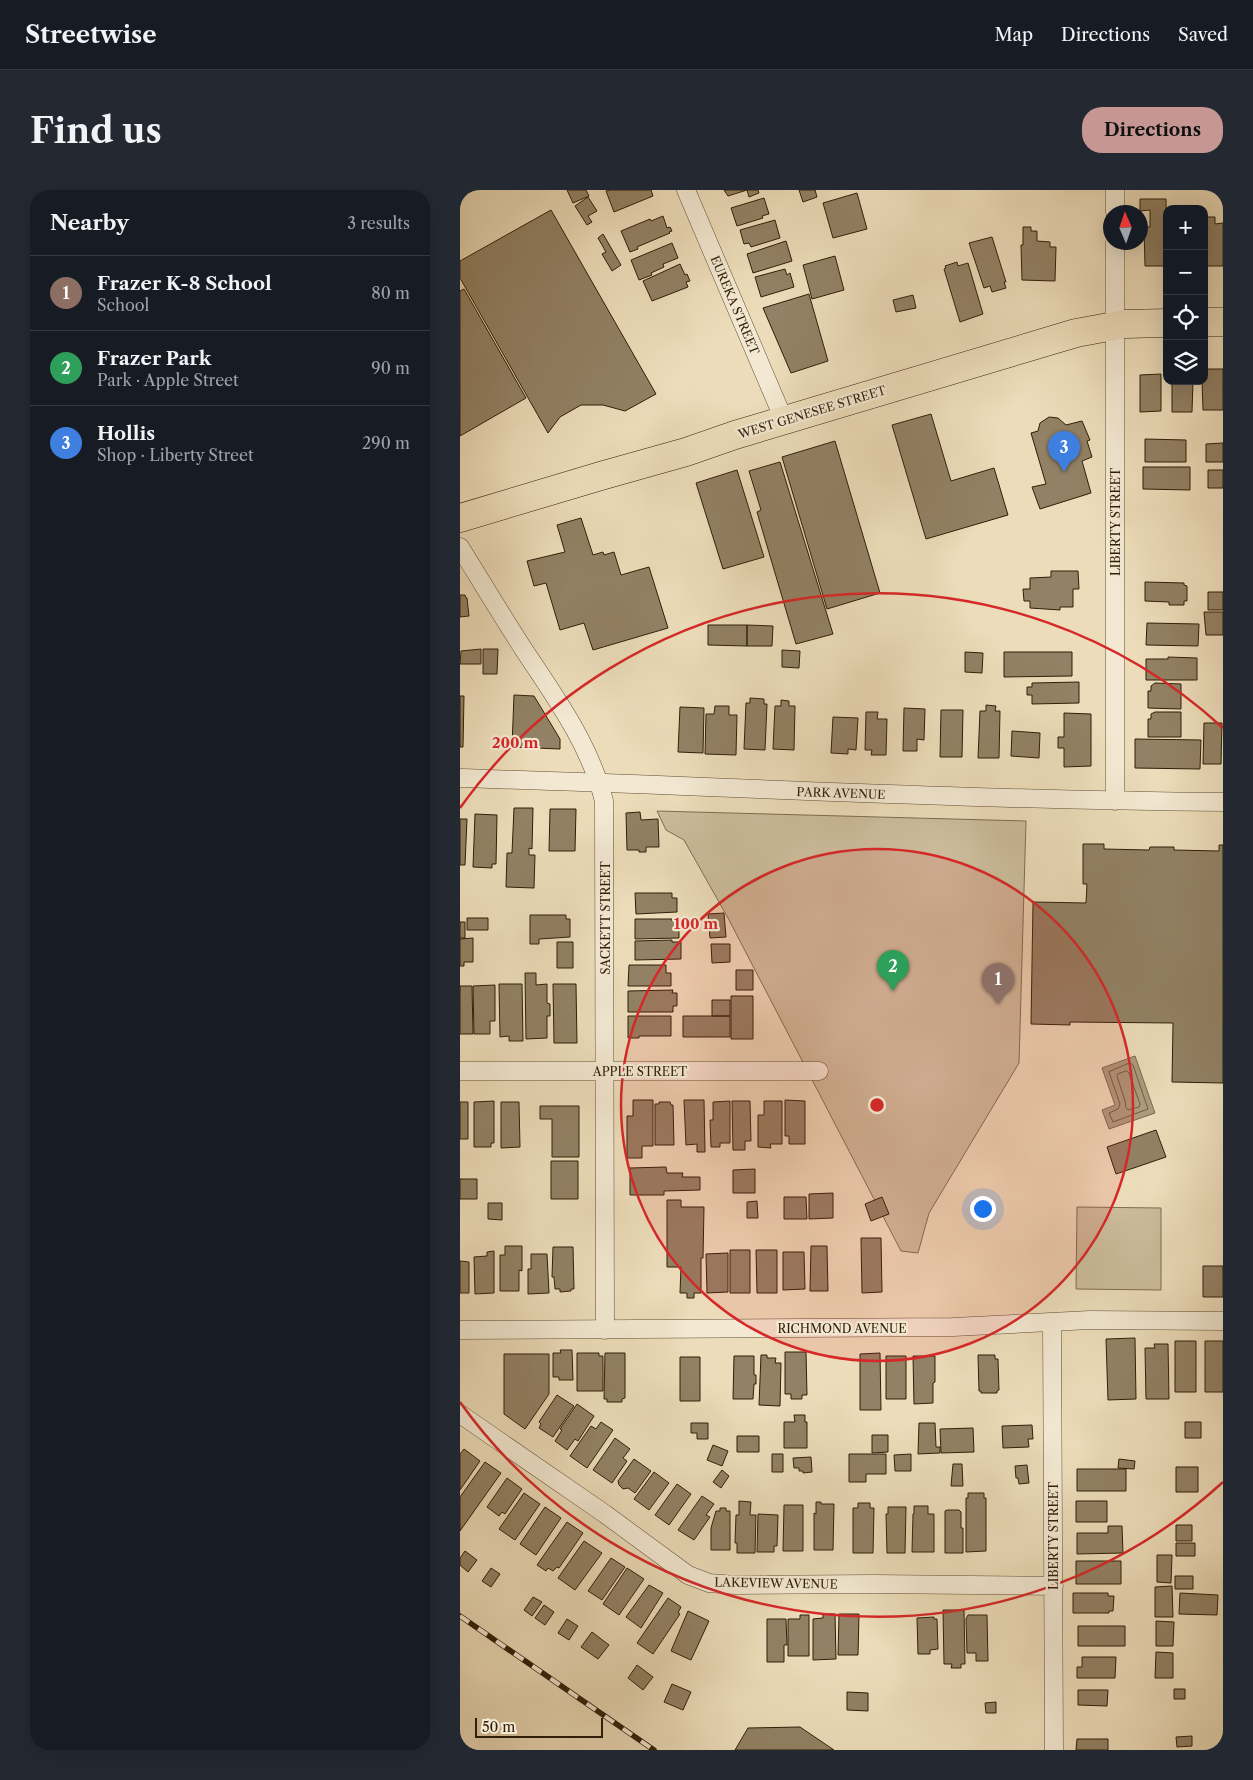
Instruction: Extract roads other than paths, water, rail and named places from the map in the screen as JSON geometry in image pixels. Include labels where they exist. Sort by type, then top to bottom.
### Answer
[{"type":"main road","points":[[1208,322],[1223,322]]},
{"type":"main road","name":"WEST GENESEE STREET","points":[[460,518],[604,474],[686,452],[784,420],[1076,333],[1114,326],[1163,323]]},
{"type":"street","name":"EUREKA STREET","points":[[686,190],[784,420]]},
{"type":"street","points":[[1115,190],[1115,205]]},
{"type":"street","name":"LIBERTY STREET","points":[[1115,250],[1115,801]]},
{"type":"street","name":"SACKETT STREET","points":[[460,546],[562,708],[588,753],[600,783],[604,800],[605,1330]]},
{"type":"street","name":"PARK AVENUE","points":[[460,778],[747,790],[1115,801],[1223,802]]},
{"type":"street","name":"APPLE STREET","points":[[460,1070],[819,1071]]},
{"type":"street","name":"RICHMOND AVENUE","points":[[460,1330],[953,1327],[1090,1320],[1223,1321]]},
{"type":"street","name":"LIBERTY STREET","points":[[1052,1322],[1054,1750]]},
{"type":"street","name":"LAKEVIEW AVENUE","points":[[460,1414],[605,1514],[688,1575],[709,1583],[735,1585],[1054,1586]]},
{"type":"water","points":[[1135,1056],[1155,1113],[1109,1129],[1102,1110],[1115,1105],[1102,1068]]},
{"type":"railway","points":[[460,1616],[654,1750]]},
{"type":"place","name":"Hollis","points":[[1064,472]]},
{"type":"place","name":"Frazer Park","points":[[893,991]]},
{"type":"place","name":"Frazer K-8 School","points":[[998,1004]]}]
